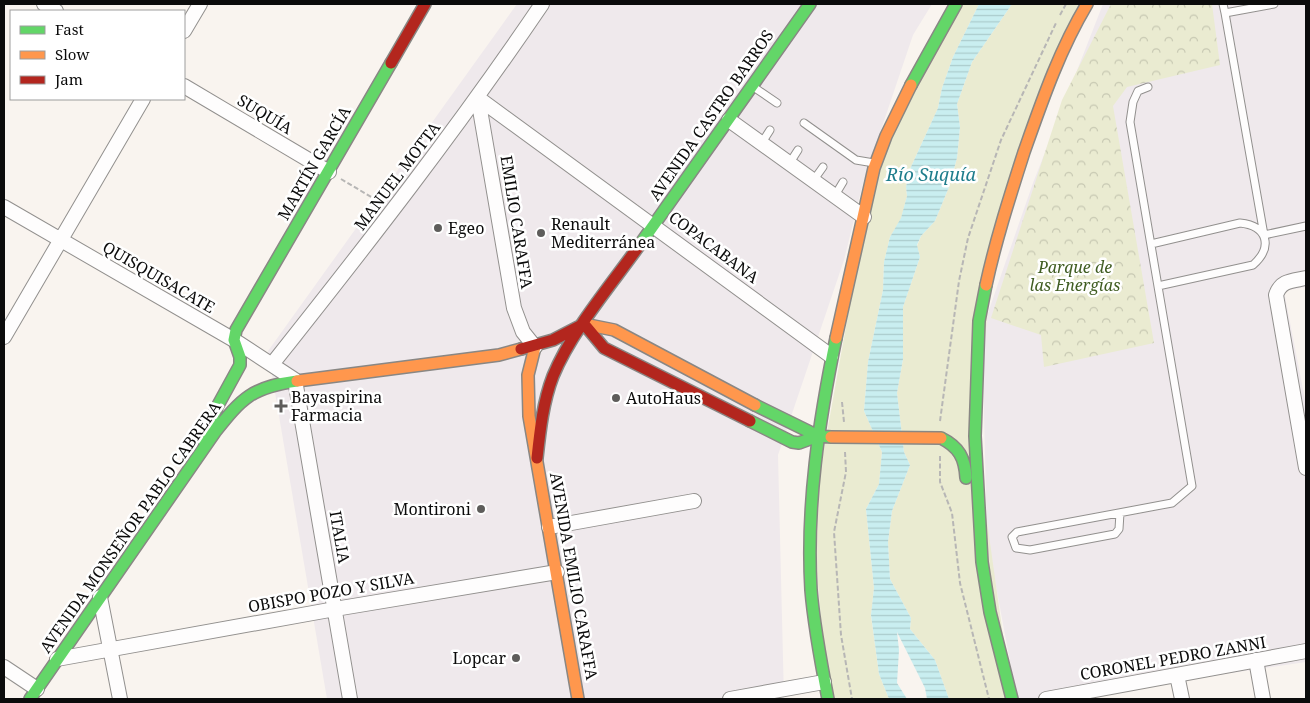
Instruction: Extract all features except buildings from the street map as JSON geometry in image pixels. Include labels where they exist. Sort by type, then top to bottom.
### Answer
[{"type":"main road","name":"MARTÍN GARCÍA","points":[[234,340],[236,330],[425,4]]},
{"type":"main road","points":[[828,699],[811,590],[812,516],[818,436],[831,356],[876,163],[894,121],[956,4]]},
{"type":"main road","points":[[1012,699],[988,604],[982,562],[975,436],[977,342],[987,275],[995,242],[1045,91],[1074,26],[1087,4]]},
{"type":"main road","name":"AVENIDA CASTRO BARROS","points":[[535,347],[584,324],[752,86],[802,6]]},
{"type":"main road","points":[[966,348],[970,320],[987,275]]},
{"type":"main road","points":[[584,324],[604,348],[792,442],[799,443],[818,436]]},
{"type":"main road","points":[[584,324],[614,330],[818,436],[947,436],[961,450],[965,458],[971,572]]},
{"type":"main road","name":"AVENIDA EMILIO CARAFFA","points":[[537,458],[543,410],[550,385],[561,360],[584,324]]},
{"type":"main road","points":[[198,457],[217,407],[240,365],[240,357],[234,340]]},
{"type":"main road","name":"AVENIDA MONSEÑOR PABLO CABRERA","points":[[34,694],[198,457],[238,403],[265,387],[295,380],[499,355],[535,347]]},
{"type":"main road","name":"AVENIDA EMILIO CARAFFA","points":[[535,347],[526,380],[529,426],[537,458],[578,699]]},
{"type":"main road","points":[[499,355],[510,359],[517,365],[526,380]]},
{"type":"main road","points":[[976,599],[1000,699]]},
{"type":"street","points":[[185,29],[200,4]]},
{"type":"street","name":"MANUEL MOTTA","points":[[273,363],[394,210],[478,98],[542,4]]},
{"type":"street","name":"SUQUÍA","points":[[185,87],[329,172]]},
{"type":"street","name":"COPACABANA","points":[[478,98],[831,356]]},
{"type":"street","name":"EMILIO CARAFFA","points":[[478,98],[514,308],[523,332],[535,347]]},
{"type":"street","points":[[4,337],[143,100]]},
{"type":"street","points":[[728,120],[864,217]]},
{"type":"street","name":"QUISQUISACATE","points":[[4,207],[273,363],[295,380]]},
{"type":"street","points":[[1306,278],[1284,282],[1279,287],[1276,295],[1306,468]]},
{"type":"street","name":"ITALIA","points":[[295,380],[350,699]]},
{"type":"street","points":[[549,527],[694,501]]},
{"type":"street","name":"OBISPO POZO Y SILVA","points":[[57,659],[335,609],[557,572]]},
{"type":"street","points":[[100,597],[112,650],[120,699]]},
{"type":"street","name":"CORONEL PEDRO ZANNI","points":[[1046,699],[1100,694],[1177,675],[1306,651]]},
{"type":"street","points":[[1256,660],[1263,699]]},
{"type":"street","points":[[4,667],[34,694]]},
{"type":"street","points":[[1177,675],[1182,699]]},
{"type":"street","points":[[730,699],[824,682]]},
{"type":"lane","points":[[1158,286],[1253,265],[1261,258],[1266,246],[1224,4]]},
{"type":"lane","points":[[1225,13],[1274,4]]},
{"type":"lane","points":[[752,86],[777,103]]},
{"type":"lane","points":[[1120,513],[1119,529],[1115,534],[1030,550],[1016,548],[1012,537],[1017,532],[1120,513],[1172,504],[1192,486],[1130,122],[1133,102],[1138,91],[1148,87]]},
{"type":"lane","points":[[804,123],[811,132],[836,150],[856,160],[876,163]]},
{"type":"lane","points":[[761,144],[770,130]]},
{"type":"lane","points":[[788,164],[798,150]]},
{"type":"lane","points":[[852,167],[856,160]]},
{"type":"lane","points":[[813,182],[823,168]]},
{"type":"lane","points":[[834,197],[843,182]]},
{"type":"lane","points":[[1151,244],[1240,223],[1252,224],[1264,235]]},
{"type":"lane","points":[[1264,235],[1306,226]]},
{"type":"path","points":[[329,172],[394,210]]},
{"type":"path","points":[[840,394],[844,425]]},
{"type":"path","points":[[845,444],[846,472],[834,532],[841,635],[852,699]]},
{"type":"shaded area","points":[[517,4],[932,4],[913,35],[863,183],[844,260],[778,455],[784,699],[327,699],[268,351]]},
{"type":"shaded area","points":[[1103,4],[1306,4],[1306,287],[1284,291],[1306,405],[1306,662],[1053,699],[1017,699],[987,538],[982,330],[1033,183]]},
{"type":"green space","points":[[956,4],[979,4],[953,57],[942,88],[938,108],[910,169],[906,187],[907,196],[901,219],[890,237],[884,262],[883,290],[868,362],[864,411],[882,452],[879,484],[866,509],[874,588],[871,616],[879,674],[889,699],[828,699],[812,516],[873,176]]},
{"type":"green space","points":[[1012,4],[1087,4],[995,242],[975,436],[1012,699],[949,699],[935,660],[910,629],[911,618],[890,579],[888,542],[892,511],[910,465],[904,452],[897,393],[903,359],[903,307],[920,257],[917,246],[921,236],[935,221],[949,187],[957,158],[960,127],[957,104],[972,62]]},
{"type":"green space","name":"Parque de las Energías","points":[[1111,4],[1212,4],[1220,65],[1127,87],[1113,106],[1154,343],[1044,367],[1041,335],[991,318],[1062,100]]},
{"type":"water","name":"Río Suquía","points":[[979,4],[1012,4],[972,62],[957,104],[960,127],[957,158],[949,187],[935,221],[921,236],[917,245],[920,257],[903,307],[903,359],[897,393],[904,452],[910,465],[892,511],[888,542],[890,579],[911,618],[910,629],[935,660],[949,699],[927,699],[925,688],[897,632],[899,650],[897,683],[907,699],[889,699],[879,674],[871,615],[874,588],[866,509],[879,484],[882,452],[864,411],[868,362],[883,290],[884,262],[890,237],[901,218],[907,196],[906,187],[910,169],[938,108],[942,88],[953,57]]},
{"type":"traffic: fast","points":[[641,243],[810,4]]},
{"type":"traffic: fast","points":[[911,85],[956,4]]},
{"type":"traffic: fast","points":[[204,441],[217,407],[240,365],[240,357],[234,340],[236,330],[391,63]]},
{"type":"traffic: fast","points":[[986,285],[979,321],[975,436],[982,562],[990,612],[1012,699]]},
{"type":"traffic: fast","points":[[828,699],[812,604],[810,527],[819,432],[836,338]]},
{"type":"traffic: fast","points":[[30,699],[224,420],[249,396],[258,391],[297,381]]},
{"type":"traffic: fast","points":[[755,405],[818,436],[831,437]]},
{"type":"traffic: fast","points":[[750,421],[792,442],[799,443],[818,436]]},
{"type":"traffic: fast","points":[[941,438],[957,449],[964,465],[966,478]]},
{"type":"traffic: slow","points":[[986,285],[994,251],[1024,152],[1052,76],[1087,4]]},
{"type":"traffic: slow","points":[[836,338],[874,168],[886,136],[911,85]]},
{"type":"traffic: slow","points":[[584,324],[614,330],[755,405]]},
{"type":"traffic: slow","points":[[535,347],[528,375],[529,416],[578,699]]},
{"type":"traffic: slow","points":[[297,381],[499,355],[521,349]]},
{"type":"traffic: slow","points":[[831,437],[941,438]]},
{"type":"traffic: jam","points":[[391,63],[425,4]]},
{"type":"traffic: jam","points":[[537,458],[544,406],[553,376],[561,359],[593,308],[641,243]]},
{"type":"traffic: jam","points":[[584,324],[604,348],[750,421]]},
{"type":"traffic: jam","points":[[521,349],[553,340],[584,324]]},
{"type":"place","name":"Egeo","points":[[438,228]]},
{"type":"place","name":"Renault Mediterránea","points":[[541,233]]},
{"type":"place","name":"AutoHaus","points":[[616,398]]},
{"type":"place","name":"Bayaspirina Farmacia","points":[[281,406]]},
{"type":"place","name":"Montironi","points":[[481,509]]},
{"type":"place","name":"Lopcar","points":[[516,658]]}]
